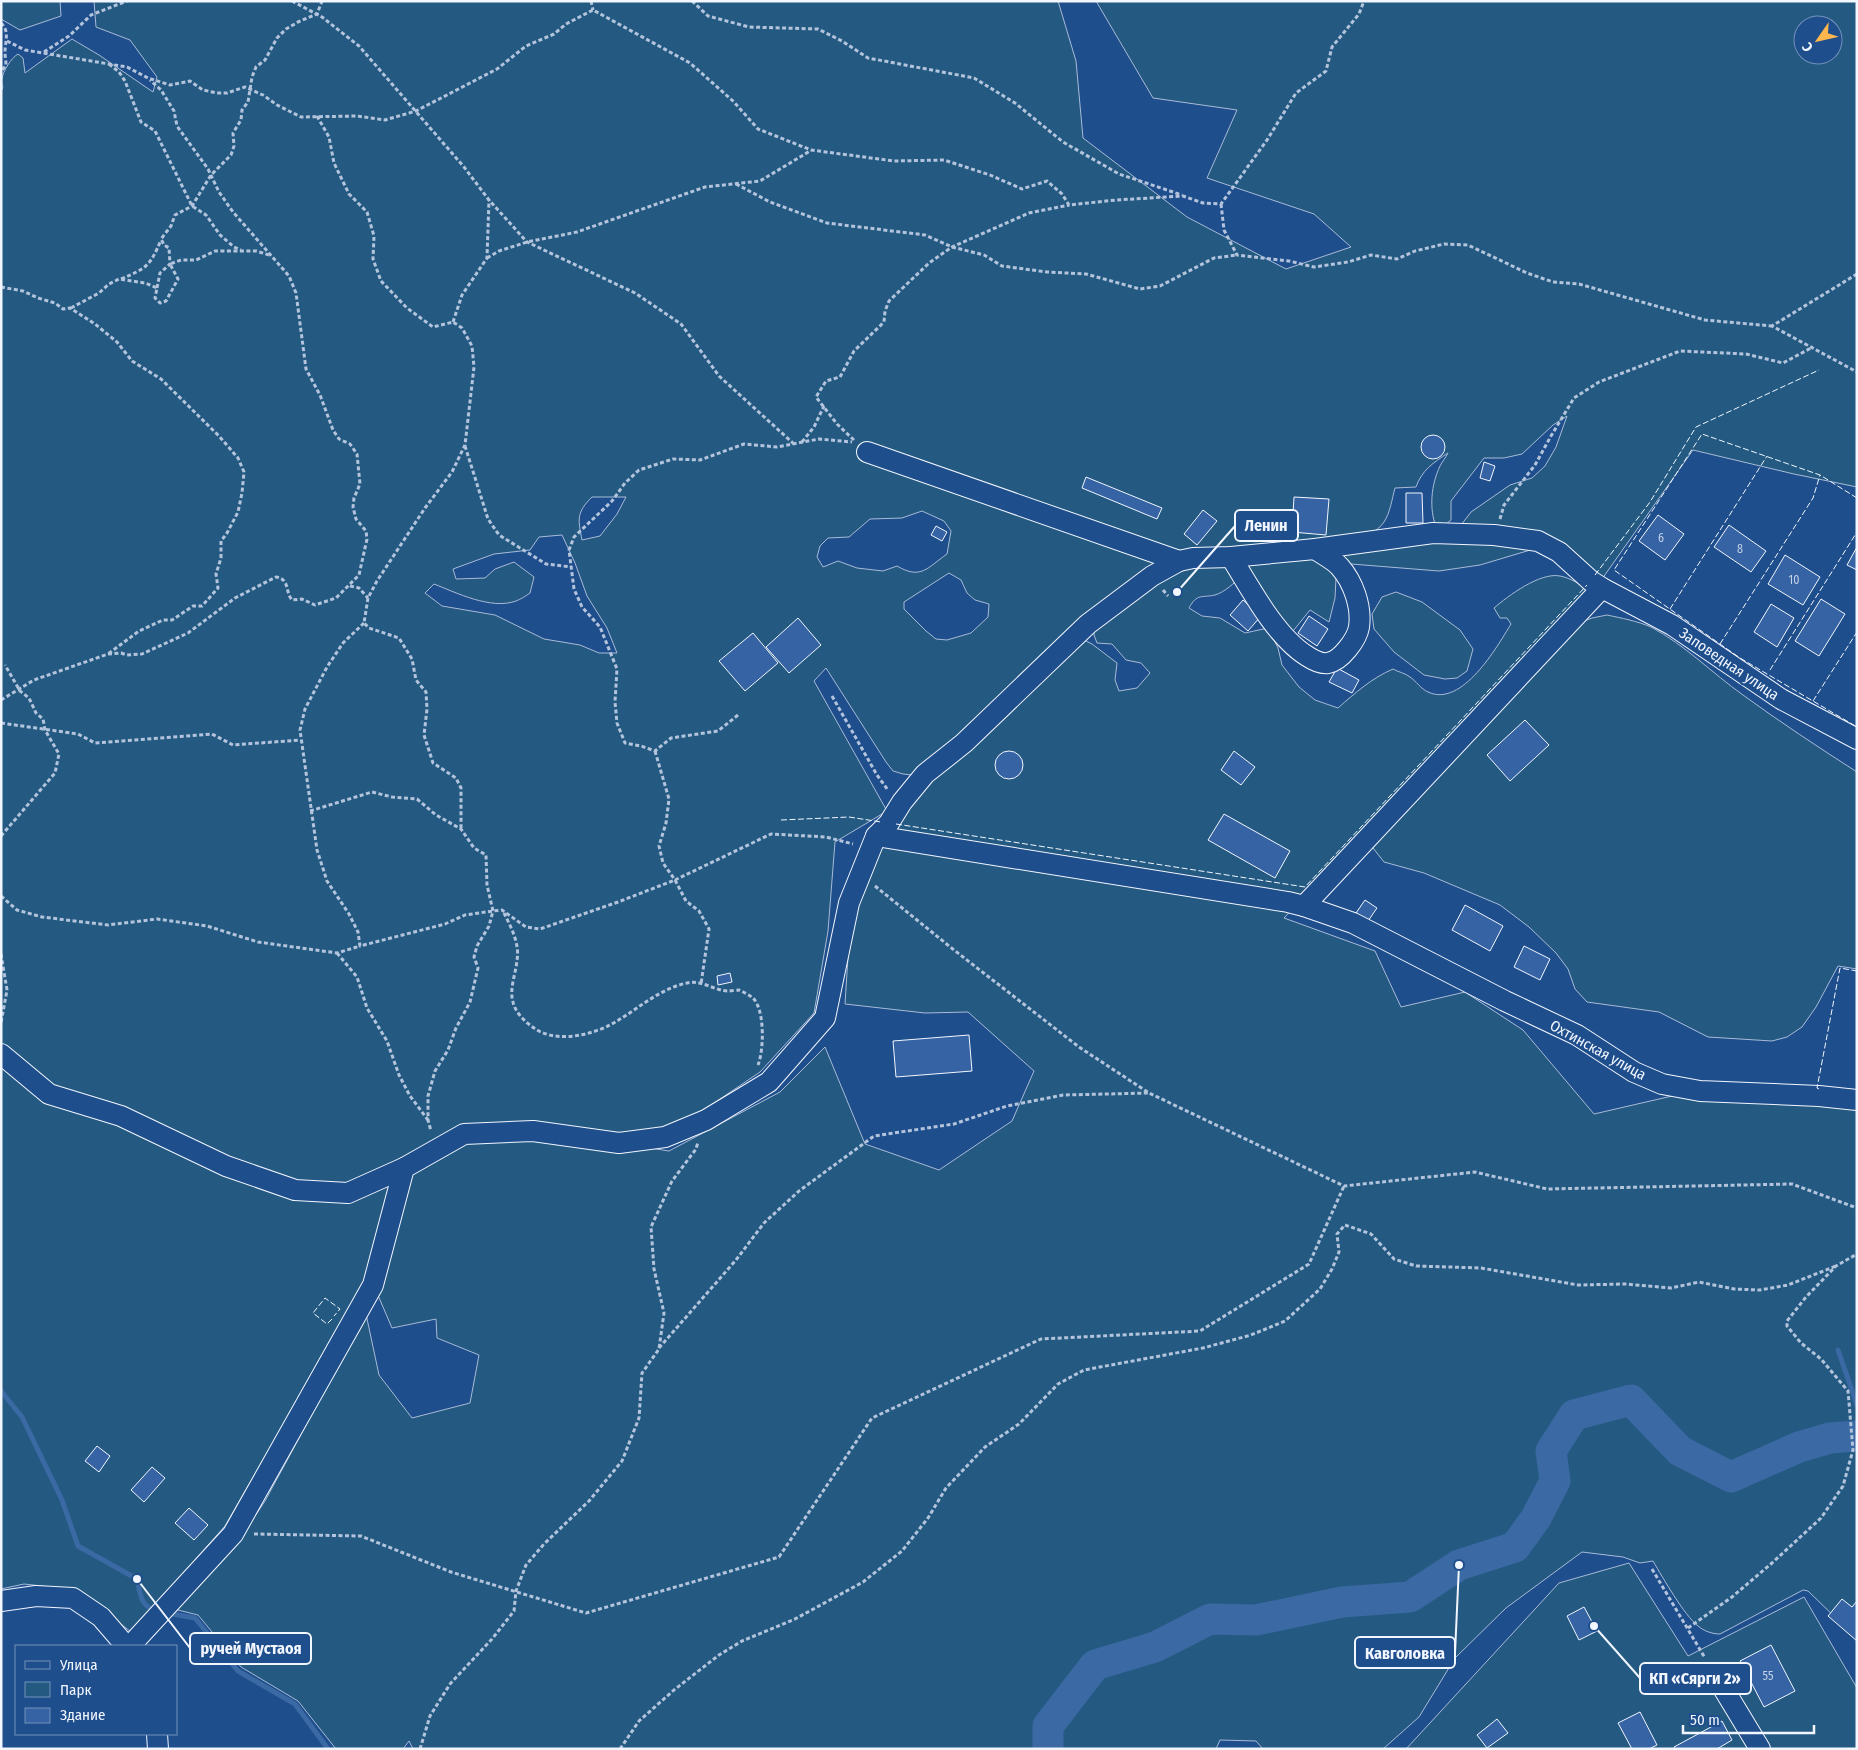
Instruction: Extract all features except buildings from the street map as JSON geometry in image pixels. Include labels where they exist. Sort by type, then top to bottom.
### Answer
[{"type":"street","points":[[867,452],[1179,561]]},
{"type":"street","name":"Заповедная улица","points":[[1179,561],[1193,558],[1231,557],[1315,549],[1433,533],[1494,535],[1533,540],[1550,546],[1602,588],[1672,624],[1781,699],[1857,739]]},
{"type":"street","points":[[1231,557],[1262,607],[1289,640],[1308,657],[1320,663],[1328,663],[1340,656],[1354,638],[1359,626],[1359,611],[1353,589],[1340,567],[1335,561],[1315,549]]},
{"type":"street","points":[[1,1054],[49,1094],[121,1116],[226,1166],[295,1190],[348,1193],[404,1168],[464,1134],[533,1131],[619,1143],[665,1137],[706,1120],[769,1082],[824,1018],[849,903],[874,843],[902,802],[926,774],[964,743],[1088,624],[1152,576],[1179,561]]},
{"type":"street","points":[[1304,906],[1602,588]]},
{"type":"street","name":"Охтинская улица","points":[[874,843],[1279,900],[1304,906],[1353,923],[1505,1001],[1577,1035],[1634,1072],[1662,1084],[1700,1090],[1820,1096],[1857,1100]]},
{"type":"street","points":[[131,1645],[233,1534],[373,1285],[404,1168]]},
{"type":"street","points":[[1,1601],[36,1596],[73,1598],[101,1617],[125,1645]]},
{"type":"street","points":[[1714,1674],[1760,1749]]},
{"type":"street","points":[[156,1735],[158,1749]]},
{"type":"path","points":[[44,52],[68,36],[91,15],[127,1]]},
{"type":"path","points":[[292,1],[317,14],[359,46],[464,167],[489,200],[527,242],[635,293],[681,324],[719,376],[794,444]]},
{"type":"path","points":[[1,287],[23,291],[55,303],[63,309],[70,308],[94,296],[109,284],[141,270],[151,262],[161,239],[171,226],[175,215],[192,206],[211,175],[231,155],[234,146],[233,133],[241,120],[242,110],[248,102],[256,67],[266,60],[277,38],[298,22],[317,14],[322,1]]},
{"type":"path","points":[[591,1],[593,10],[690,63],[733,101],[758,129],[811,150],[894,161],[944,160],[990,175],[1022,189],[1047,181],[1062,194],[1069,205]]},
{"type":"path","points":[[692,1],[708,16],[749,27],[818,29],[842,41],[868,58],[974,78],[1015,103],[1062,142],[1119,174],[1203,203],[1221,204]]},
{"type":"path","points":[[1237,255],[1224,230],[1221,204],[1267,140],[1296,93],[1326,71],[1332,46],[1359,14],[1364,1]]},
{"type":"path","points":[[7,41],[25,50],[126,67],[170,86],[190,81],[203,90],[227,93],[245,87],[301,117],[357,116],[385,120],[416,111],[498,69],[526,46],[554,34],[566,24],[593,10]]},
{"type":"path","points":[[1,23],[4,26],[7,41],[5,51],[6,65],[1,72]]},
{"type":"path","points":[[108,63],[119,72],[125,81],[141,122],[155,131],[192,206],[206,215],[227,241],[244,252]]},
{"type":"path","points":[[1,700],[34,680],[108,654],[142,654],[188,633],[235,598],[276,577],[288,585],[289,597],[292,600],[302,599],[315,605],[336,598],[360,575],[367,538],[366,530],[356,519],[353,508],[354,498],[360,484],[357,454],[350,444],[339,439],[333,430],[320,395],[306,369],[296,293],[289,276],[233,212],[219,192],[208,169],[176,126],[174,111],[162,90],[148,78]]},
{"type":"path","points":[[317,116],[330,137],[334,163],[349,194],[367,212],[374,236],[373,259],[381,281],[407,308],[433,327],[453,322],[462,328],[472,346],[474,367],[465,445],[452,472],[388,562],[368,598],[364,623],[343,643],[327,667],[305,709],[300,730],[317,850],[327,881],[350,914],[358,932],[360,946]]},
{"type":"path","points":[[453,322],[462,295],[487,258],[499,251],[527,242],[577,232],[704,187],[760,181],[811,150]]},
{"type":"path","points":[[736,184],[770,202],[827,223],[925,235],[952,247],[984,255],[1002,266],[1048,272],[1086,274],[1140,289],[1160,286],[1214,258],[1237,255],[1289,261],[1314,267],[1348,262],[1370,255],[1397,259],[1414,251],[1444,244],[1468,245],[1527,273],[1554,282],[1579,284],[1705,320],[1772,326],[1857,372]]},
{"type":"path","points":[[655,751],[641,746],[625,744],[616,723],[617,669],[600,627],[582,607],[574,589],[569,550],[574,537],[612,502],[625,483],[639,470],[673,458],[700,460],[744,444],[777,447],[819,438],[858,443],[837,424],[816,397],[826,381],[840,377],[854,351],[884,322],[889,301],[929,263],[952,247],[1029,213],[1069,205],[1184,196]]},
{"type":"path","points":[[487,258],[489,200]]},
{"type":"path","points":[[161,239],[164,245],[170,248],[170,264],[178,279],[166,301],[160,303],[155,298],[160,273],[170,264],[181,260],[196,260],[215,251],[256,251],[270,256]]},
{"type":"path","points":[[1772,326],[1857,274]]},
{"type":"path","points":[[119,279],[145,283],[157,288]]},
{"type":"path","points":[[70,308],[95,324],[117,342],[132,361],[161,379],[219,436],[238,458],[244,472],[238,512],[221,541],[221,558],[216,574],[218,588],[202,606],[193,606],[172,620],[162,620],[139,631],[108,654]]},
{"type":"path","points":[[1494,535],[1504,505],[1535,465],[1574,398],[1598,382],[1680,351],[1746,354],[1783,363],[1813,347]]},
{"type":"path","points":[[801,442],[814,427],[824,406]]},
{"type":"path","points":[[465,445],[488,519],[499,535],[546,564],[571,567]]},
{"type":"path","points":[[350,586],[359,588],[368,598]]},
{"type":"path","points":[[364,623],[369,628],[399,638],[412,659],[416,680],[426,692],[427,709],[424,735],[433,763],[456,778],[461,788],[461,829]]},
{"type":"path","points":[[1,836],[54,773],[59,754],[45,730],[43,719],[36,713],[29,698],[19,688],[5,665]]},
{"type":"path","points":[[832,696],[877,775],[889,791],[902,802]]},
{"type":"path","points":[[655,751],[671,738],[718,731],[738,715]]},
{"type":"path","points":[[1,723],[78,734],[95,744],[212,734],[233,745],[300,740]]},
{"type":"path","points":[[655,751],[670,799],[666,823],[659,846],[663,863],[686,901],[699,911],[708,930],[701,984]]},
{"type":"path","points":[[310,810],[372,792],[392,797],[417,799],[436,815],[461,829],[474,848],[486,855],[487,885],[493,911],[489,926],[477,946],[474,957],[478,968],[470,1002],[456,1028],[448,1050],[435,1071],[428,1096],[428,1120],[432,1134]]},
{"type":"path","points":[[1,896],[17,910],[42,917],[108,925],[157,919],[207,926],[258,942],[337,953],[445,924],[465,915],[493,911],[502,910],[526,927],[540,929],[674,880],[771,834],[826,837],[874,843]]},
{"type":"path","points":[[861,874],[954,950],[1079,1047],[1149,1093],[1344,1186],[1475,1172],[1547,1190],[1792,1184],[1857,1208]]},
{"type":"path","points":[[502,910],[514,934],[518,958],[513,977],[512,1001],[524,1021],[541,1033],[560,1037],[588,1033],[610,1025],[669,988],[689,982],[727,991],[739,990],[754,999],[761,1014],[762,1056],[747,1096]]},
{"type":"path","points":[[337,953],[357,977],[367,1008],[386,1041],[399,1075],[410,1096],[428,1120]]},
{"type":"path","points":[[1,954],[8,990],[2,1020]]},
{"type":"path","points":[[420,1749],[430,1716],[450,1684],[492,1639],[514,1611],[516,1591],[526,1565],[544,1544],[589,1501],[622,1461],[638,1418],[642,1373],[659,1349],[736,1260],[764,1223],[799,1191],[874,1136],[954,1124],[1007,1106],[1063,1096],[1149,1093]]},
{"type":"path","points":[[659,1349],[664,1313],[654,1270],[651,1227],[672,1181],[696,1149],[706,1120]]},
{"type":"path","points":[[233,1534],[361,1536],[451,1572],[586,1613],[779,1557],[872,1418],[1041,1339],[1200,1331],[1309,1264],[1344,1186]]},
{"type":"path","points":[[620,1749],[639,1721],[674,1690],[719,1655],[742,1641],[796,1619],[863,1582],[902,1551],[928,1518],[946,1488],[985,1447],[1019,1424],[1058,1384],[1084,1370],[1203,1348],[1251,1335],[1285,1320],[1320,1289],[1332,1269],[1339,1252],[1337,1234],[1345,1225],[1371,1234],[1394,1259],[1416,1266],[1482,1268],[1578,1285],[1626,1284],[1671,1288],[1699,1282],[1734,1289],[1760,1290],[1788,1285],[1836,1266],[1857,1254]]},
{"type":"path","points":[[1688,1628],[1732,1597],[1821,1518],[1843,1486],[1853,1450],[1848,1391],[1822,1359],[1801,1343],[1787,1326],[1787,1321],[1806,1297],[1836,1266]]},
{"type":"path","points":[[1652,1569],[1714,1674]]},
{"type":"green space","points":[[1,1],[60,1],[61,16],[20,30],[1,19]]},
{"type":"green space","points":[[94,1],[1058,1],[1076,61],[1083,138],[1187,217],[1286,269],[1351,247],[1314,214],[1207,178],[1237,110],[1153,98],[1096,1],[1857,1],[1857,487],[1693,450],[1602,579],[1582,576],[1558,555],[1537,548],[1480,565],[1439,571],[1351,564],[1329,552],[1417,541],[1460,540],[1461,525],[1471,512],[1510,485],[1532,478],[1545,466],[1556,447],[1567,416],[1553,425],[1522,454],[1504,458],[1484,458],[1451,501],[1451,520],[1445,525],[1436,527],[1432,512],[1432,496],[1437,473],[1448,453],[1425,471],[1416,487],[1395,488],[1391,506],[1384,522],[1368,535],[1343,542],[1294,548],[1321,563],[1336,578],[1335,598],[1329,622],[1310,610],[1289,636],[1268,611],[1239,562],[1240,555],[1188,556],[1174,560],[1149,572],[1093,614],[962,742],[924,773],[912,775],[893,771],[826,668],[814,681],[887,811],[835,842],[828,931],[814,1013],[760,1072],[695,1116],[620,1143],[669,1151],[780,1092],[825,1047],[865,1144],[939,1170],[1012,1121],[1034,1071],[968,1012],[925,1013],[845,1004],[850,926],[877,839],[891,828],[905,805],[927,776],[965,745],[1080,638],[1092,644],[1117,663],[1115,680],[1119,691],[1137,688],[1150,673],[1141,663],[1126,660],[1112,644],[1097,643],[1094,635],[1094,625],[1179,564],[1193,559],[1231,558],[1242,576],[1219,594],[1197,598],[1189,608],[1202,616],[1220,618],[1245,633],[1268,628],[1278,648],[1282,665],[1299,687],[1315,700],[1338,708],[1371,681],[1393,669],[1408,676],[1428,692],[1441,695],[1466,684],[1488,660],[1511,624],[1507,618],[1500,618],[1494,608],[1507,597],[1534,581],[1552,576],[1568,578],[1591,592],[1284,918],[1375,951],[1401,1007],[1465,992],[1523,1030],[1594,1114],[1672,1096],[1853,1107],[1857,1110],[1857,1629],[1838,1620],[1808,1591],[1803,1590],[1720,1634],[1711,1633],[1698,1626],[1686,1614],[1653,1561],[1640,1563],[1623,1557],[1582,1552],[1506,1608],[1455,1658],[1419,1717],[1383,1749],[1263,1749],[1256,1741],[1220,1740],[1216,1749],[413,1749],[409,1741],[403,1749],[336,1749],[298,1701],[241,1667],[198,1615],[174,1609],[239,1540],[265,1501],[366,1314],[379,1375],[412,1418],[470,1403],[479,1355],[437,1338],[436,1319],[392,1328],[374,1286],[407,1168],[448,1143],[403,1167],[371,1285],[361,1292],[337,1331],[225,1526],[131,1632],[78,1590],[24,1584],[1,1589],[1,91],[3,88],[4,72],[15,56],[18,54],[23,58],[25,73],[72,39],[153,92],[157,77],[130,40],[96,27]],"holes":[[[592,497],[626,497],[617,514],[600,536],[582,540],[580,527],[581,512]],[[922,511],[944,521],[951,531],[947,554],[929,568],[912,572],[897,566],[883,571],[857,568],[838,561],[823,567],[817,557],[820,546],[828,538],[849,537],[870,519],[902,518]],[[562,535],[587,596],[607,628],[617,653],[599,653],[580,645],[544,639],[495,615],[442,606],[425,593],[434,584],[463,596],[485,602],[506,603],[516,601],[530,593],[534,577],[514,562],[495,569],[485,578],[456,579],[453,569],[494,554],[530,550],[539,537]],[[949,573],[961,580],[967,593],[975,600],[989,604],[988,617],[971,633],[947,640],[936,639],[904,609],[904,602]]]},
{"type":"green space","points":[[1396,592],[1422,602],[1460,630],[1473,649],[1467,671],[1457,678],[1445,679],[1424,675],[1394,652],[1374,629],[1372,614],[1382,597]]},
{"type":"green space","points":[[1607,615],[1640,623],[1663,634],[1757,705],[1857,772],[1857,969],[1838,966],[1816,1007],[1802,1027],[1787,1037],[1772,1041],[1708,1037],[1659,1012],[1587,1002],[1575,989],[1568,969],[1556,953],[1529,927],[1500,905],[1424,873],[1384,862],[1373,848],[1374,840],[1576,624]]},
{"type":"green space","points":[[1629,1563],[1688,1656],[1804,1597],[1857,1688],[1857,1749],[1406,1749],[1559,1583]]},
{"type":"waterway","points":[[1838,1350],[1857,1405]]},
{"type":"waterway","points":[[1,1391],[22,1417],[62,1500],[78,1546],[137,1579],[144,1602],[147,1606],[156,1610]]},
{"type":"waterway","points":[[1048,1749],[1048,1726],[1095,1665],[1155,1647],[1210,1619],[1256,1620],[1342,1602],[1410,1597],[1459,1565],[1515,1547],[1536,1518],[1555,1481],[1551,1451],[1574,1415],[1631,1400],[1680,1451],[1731,1477],[1799,1447],[1830,1438],[1857,1436]]},
{"type":"waterway","points":[[167,1613],[195,1618],[238,1671],[295,1704],[328,1749]]},
{"type":"fence","points":[[1595,575],[1650,502],[1696,427],[1819,370]]},
{"type":"fence","points":[[1857,498],[1820,475],[1702,434],[1614,570],[1740,658],[1857,727]]},
{"type":"fence","points":[[1670,609],[1767,456]]},
{"type":"fence","points":[[1720,644],[1813,498],[1820,475]]},
{"type":"fence","points":[[1770,670],[1857,532]]},
{"type":"fence","points":[[896,824],[1305,887],[1587,585]]},
{"type":"fence","points":[[1813,701],[1857,632]]},
{"type":"fence","points":[[781,820],[849,817],[881,822]]},
{"type":"fence","points":[[1819,1089],[1817,1088],[1840,968],[1857,971]]},
{"type":"fence","points":[[332,1319],[327,1324],[313,1313],[325,1298],[340,1309],[334,1316]]},
{"type":"place","name":"Ленин","points":[[1177,592]]},
{"type":"place","name":"Кавголовка","points":[[1459,1565]]},
{"type":"place","name":"ручей Мустаоя","points":[[137,1579]]},
{"type":"place","name":"КП «Сярги 2»","points":[[1594,1626]]}]
